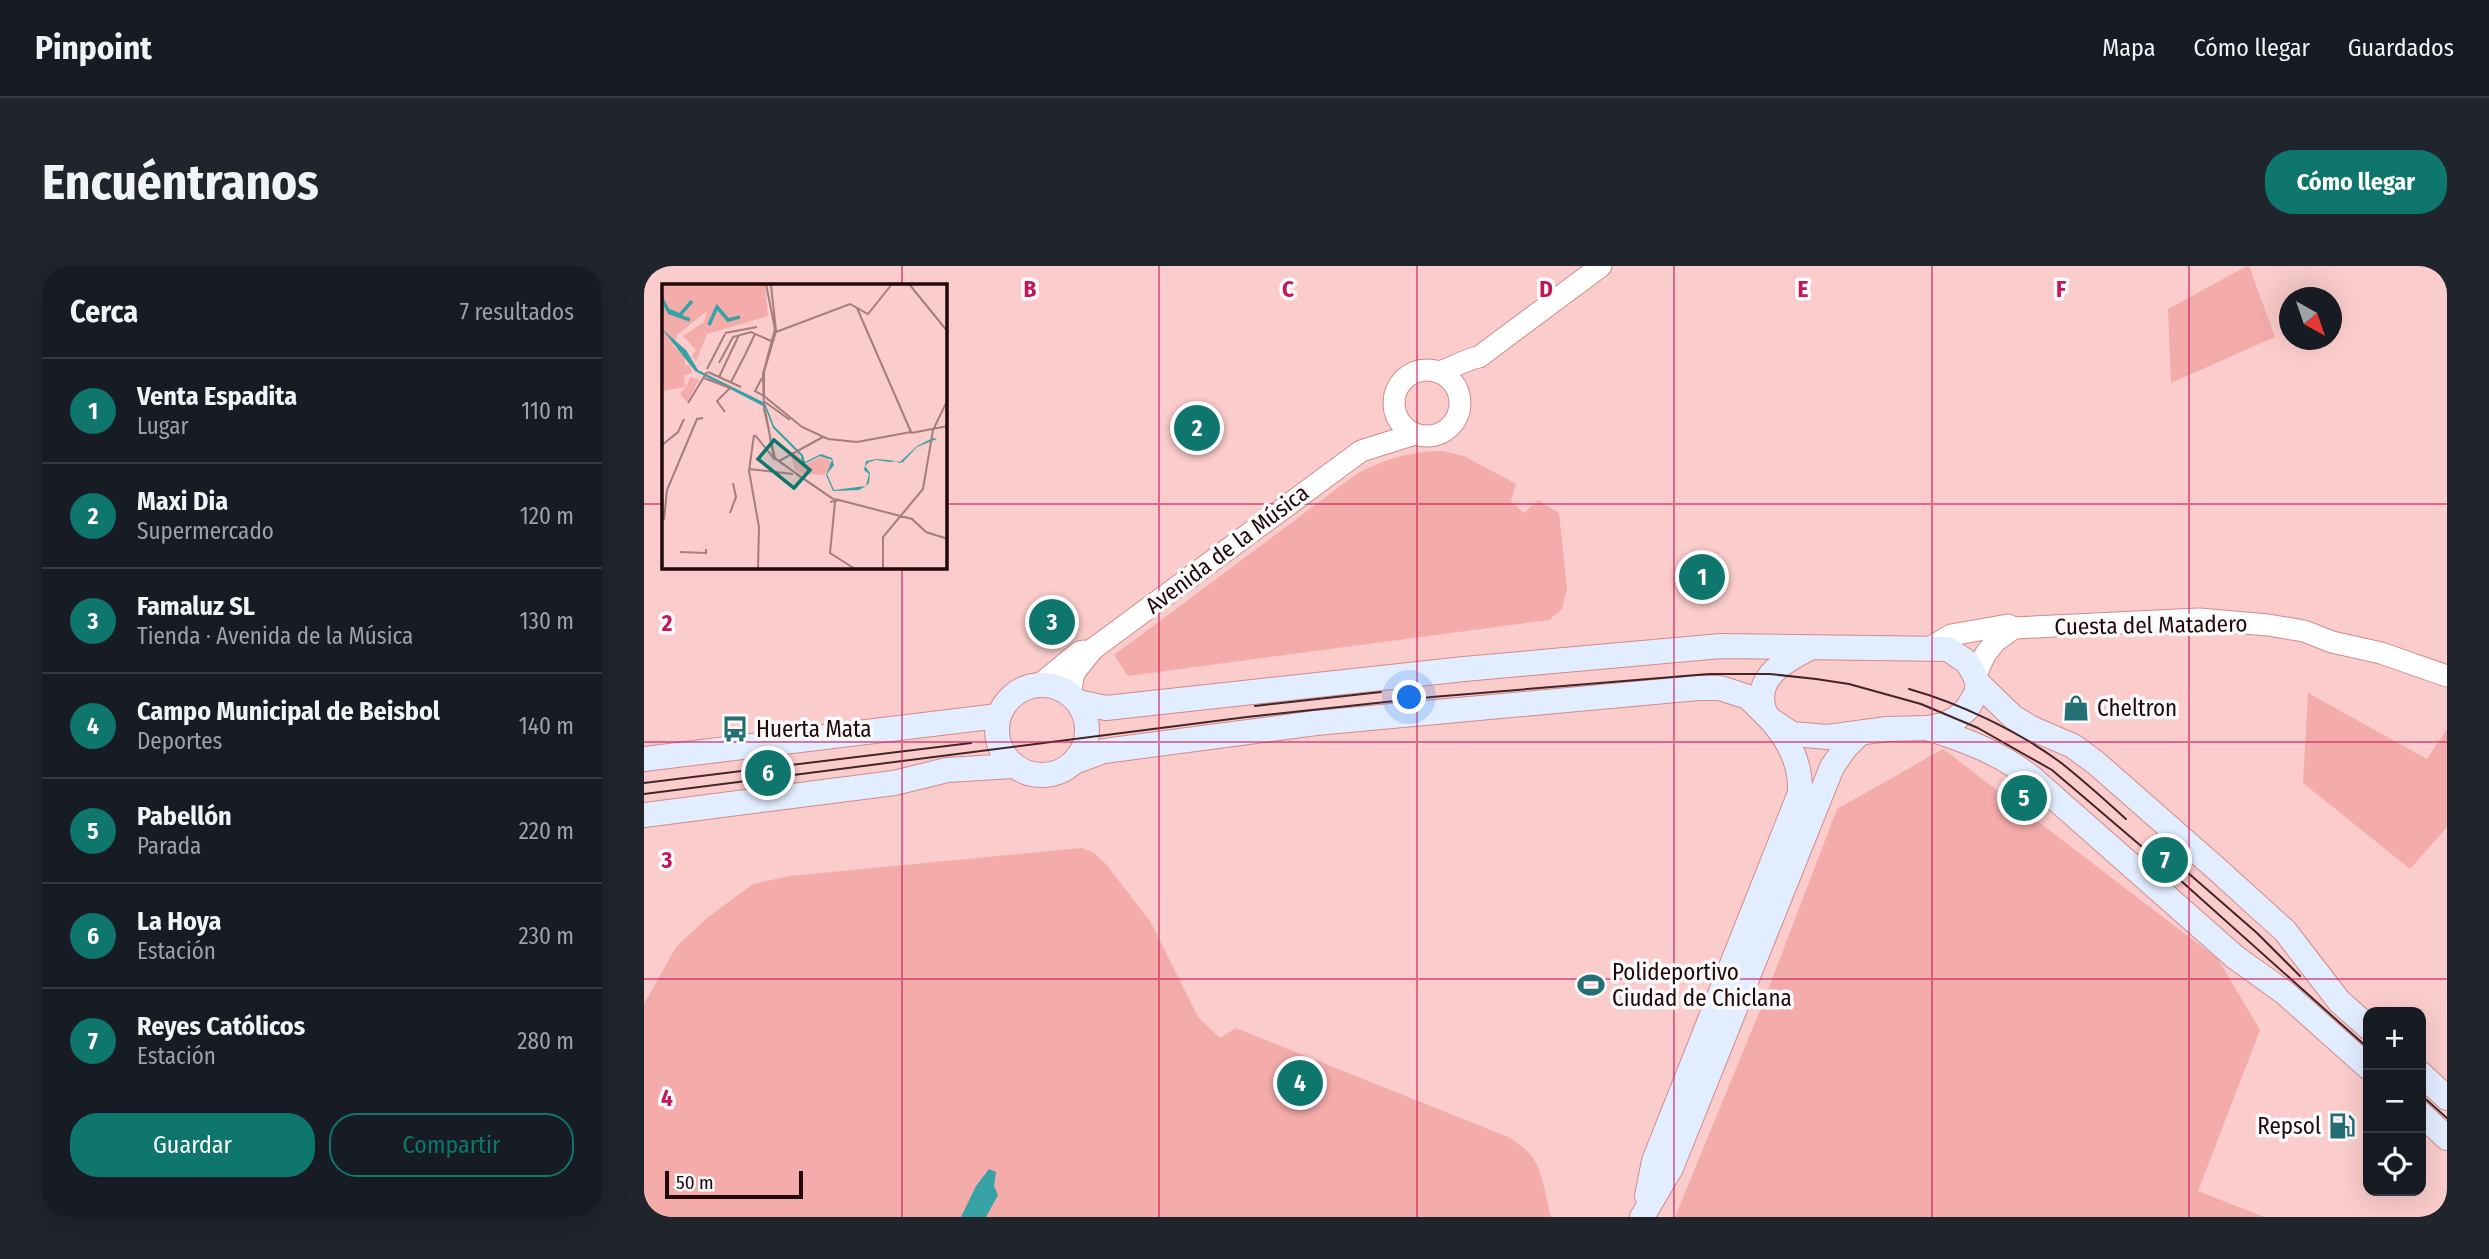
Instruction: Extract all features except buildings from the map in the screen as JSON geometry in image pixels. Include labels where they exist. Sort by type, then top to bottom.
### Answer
[{"type":"main road","points":[[1013,766],[998,744],[998,716],[1016,692],[1040,685],[1050,685],[1074,698],[1106,708],[1464,669],[1721,646],[1948,649],[1967,662],[1977,679],[1999,705],[2022,723],[2073,746],[2096,762],[2285,930],[2339,1001],[2363,1023]]},
{"type":"main road","points":[[1813,646],[1784,661],[1766,680],[1762,698],[1768,717],[1792,734],[1808,737],[1942,725],[1967,709],[1976,694],[1977,679]]},
{"type":"main road","points":[[1074,762],[1115,750],[1316,723],[1698,688],[1720,688],[1748,697],[1780,731],[1794,757],[1800,780],[1800,793],[1654,1161],[1644,1212]]},
{"type":"main road","points":[[644,815],[894,783],[947,770],[1013,766],[1033,775],[1044,775],[1065,769],[1074,762],[1083,748],[1087,733],[1086,718],[1074,698]]},
{"type":"main road","points":[[644,759],[998,716]]},
{"type":"main road","points":[[1927,728],[1977,744],[2016,765],[2235,957],[2285,993],[2363,1063]]},
{"type":"main road","points":[[1644,1212],[1671,1168],[1832,767],[1860,733]]},
{"type":"main road","points":[[2426,1079],[2447,1098]]},
{"type":"main road","points":[[2426,1119],[2447,1138]]},
{"type":"street","points":[[1479,357],[1439,372],[1420,370],[1404,379],[1395,396],[1394,405],[1400,422],[1415,434],[1433,435],[1450,426],[1459,410],[1458,391],[1462,378],[1475,366],[1479,357],[1601,266]]},
{"type":"street","points":[[1439,372],[1454,383],[1458,391]]},
{"type":"street","name":"Avenida de la Música","points":[[1361,451],[1365,442],[1389,421],[1394,405]]},
{"type":"street","name":"Avenida de la Música","points":[[1074,698],[1074,673],[1093,649],[1361,451],[1415,434]]},
{"type":"street","name":"Cuesta del Matadero","points":[[1931,647],[1951,635],[2008,625],[2014,628],[2199,620],[2268,625],[2304,631],[2332,642],[2381,653],[2447,676]]},
{"type":"street","points":[[1977,679],[1986,653],[1996,641],[2014,628]]},
{"type":"street","name":"Avenida de la Música","points":[[1040,685],[1079,652],[1093,649]]},
{"type":"shaded area","points":[[2247,266],[2275,337],[2171,383],[2168,309]]},
{"type":"shaded area","points":[[1442,451],[1464,456],[1516,484],[1511,501],[1524,513],[1538,500],[1559,513],[1567,588],[1562,609],[1549,620],[1128,676],[1114,655],[1358,473],[1399,457]]},
{"type":"shaded area","points":[[2308,693],[2427,759],[2447,729],[2447,827],[2410,869],[2303,783]]},
{"type":"shaded area","points":[[1943,749],[2218,959],[2260,1030],[2198,1191],[2264,1217],[1675,1217],[1761,1008],[1837,809]]},
{"type":"shaded area","points":[[1081,848],[1093,852],[1105,863],[1150,921],[1198,1017],[1220,1038],[1236,1028],[1508,1137],[1532,1156],[1543,1181],[1551,1217],[644,1217],[644,1004],[676,947],[708,917],[753,884],[790,876]]},
{"type":"water","points":[[989,1169],[996,1172],[994,1186],[998,1195],[986,1217],[961,1217],[976,1186]]},
{"type":"tram line","points":[[644,794],[1247,717],[1432,697],[1709,674],[1770,674],[1816,679],[1849,684],[1921,704],[1978,728],[2052,770],[2161,863],[2363,1044]]},
{"type":"tram line","points":[[1909,689],[1968,710],[2026,739],[2060,762],[2126,819]]},
{"type":"tram line","points":[[1255,706],[1381,692]]},
{"type":"tram line","points":[[644,783],[971,743]]},
{"type":"tram line","points":[[2179,865],[2257,933],[2300,976]]},
{"type":"tram line","points":[[2426,1099],[2447,1118]]},
{"type":"place","name":"Maxi Dia","points":[[1197,428]]},
{"type":"place","name":"Venta Espadita","points":[[1702,577]]},
{"type":"place","name":"Famaluz SL","points":[[1052,622]]},
{"type":"place","name":"Cheltron","points":[[2076,708]]},
{"type":"place","name":"Huerta Mata","points":[[735,729]]},
{"type":"place","name":"La Hoya","points":[[768,773]]},
{"type":"place","name":"Pabellón","points":[[2024,798]]},
{"type":"place","name":"Reyes Católicos","points":[[2165,860]]},
{"type":"place","name":"Polideportivo Ciudad de Chiclana","points":[[1591,985]]},
{"type":"place","name":"Campo Municipal de Beisbol","points":[[1300,1083]]},
{"type":"place","name":"Repsol","points":[[2342,1126]]}]
